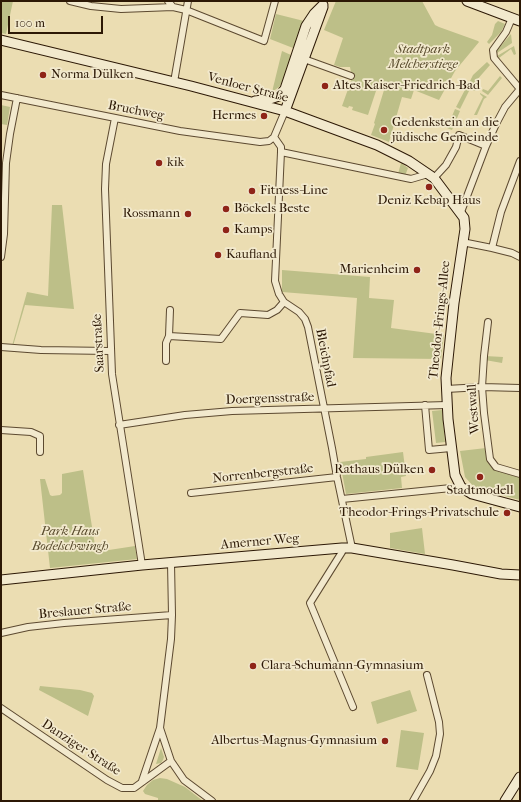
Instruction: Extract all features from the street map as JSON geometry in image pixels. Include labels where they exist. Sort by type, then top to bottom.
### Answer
[{"type":"main road","points":[[468,1],[516,19]]},
{"type":"main road","points":[[285,111],[324,3]]},
{"type":"main road","points":[[250,101],[270,99],[279,96],[285,89],[306,26],[324,3]]},
{"type":"main road","name":"Venloer Straße","points":[[1,42],[174,82],[285,111],[377,145],[409,161],[431,176],[461,212]]},
{"type":"main road","name":"Theodor-Frings-Allee","points":[[461,212],[464,218],[465,229],[446,364],[446,389],[451,448],[455,475],[461,487]]},
{"type":"main road","points":[[461,487],[472,494],[520,507]]},
{"type":"main road","name":"Amerner Weg","points":[[1,580],[142,565],[342,548],[352,548],[501,574],[520,575]]},
{"type":"main road","points":[[505,801],[520,777]]},
{"type":"street","points":[[70,1],[90,6],[121,9],[173,7],[186,10],[264,41],[275,1]]},
{"type":"street","points":[[168,1],[173,7]]},
{"type":"street","points":[[174,82],[188,1]]},
{"type":"street","points":[[461,212],[486,146],[505,107],[520,89],[494,58],[493,50],[516,19]]},
{"type":"street","points":[[304,59],[351,76]]},
{"type":"street","name":"Bruchweg","points":[[1,95],[175,130],[260,142],[271,139]]},
{"type":"street","points":[[1,257],[4,234],[6,163],[17,98]]},
{"type":"street","points":[[168,336],[222,339],[240,313],[268,315],[277,310],[284,302],[279,294],[275,281],[281,147],[271,139],[285,111]]},
{"type":"street","name":"Saarstraße","points":[[115,118],[106,164],[105,189],[110,351],[119,425],[142,565]]},
{"type":"street","points":[[281,152],[411,178],[431,176],[446,165],[456,147],[459,135],[486,146]]},
{"type":"street","points":[[492,248],[501,212],[520,160]]},
{"type":"street","points":[[462,242],[512,253],[520,257]]},
{"type":"street","name":"Bleichpfad","points":[[284,302],[299,312],[305,319],[308,327],[352,548]]},
{"type":"street","points":[[166,361],[166,343],[170,310]]},
{"type":"street","name":"Westwall","points":[[488,322],[482,387],[490,459],[496,467],[520,474]]},
{"type":"street","points":[[1,347],[41,350],[110,351]]},
{"type":"street","points":[[446,389],[482,387],[520,388]]},
{"type":"street","points":[[425,405],[429,450],[451,448]]},
{"type":"street","name":"Doergensstraße","points":[[119,425],[185,415],[218,412],[447,405]]},
{"type":"street","points":[[1,430],[31,432],[40,436],[40,452]]},
{"type":"street","name":"Norrenbergstraße","points":[[190,493],[337,477]]},
{"type":"street","points":[[342,499],[461,487]]},
{"type":"street","points":[[342,548],[342,552],[310,603],[353,708]]},
{"type":"street","points":[[142,781],[160,728],[171,640],[171,563]]},
{"type":"street","name":"Breslauer Straße","points":[[1,633],[28,627],[64,623],[172,615]]},
{"type":"street","points":[[413,801],[430,771],[436,756],[440,734],[439,722],[427,675]]},
{"type":"street","name":"Danziger Straße","points":[[1,708],[107,780],[122,788],[134,788],[171,761]]},
{"type":"street","points":[[160,728],[171,761],[184,780],[212,801]]},
{"type":"green space","points":[[1,1],[13,1],[6,34],[1,33]]},
{"type":"green space","name":"Stadtpark Melcherstiege","points":[[336,1],[422,1],[435,25],[479,42],[455,71],[439,100],[414,90],[411,99],[402,97],[389,142],[371,135],[384,90],[377,88],[368,115],[352,110],[353,107],[349,106],[348,108],[342,106],[352,78],[350,67],[340,67],[334,65],[343,38],[324,30]]},
{"type":"green space","points":[[276,14],[304,21],[293,48],[270,39]]},
{"type":"green space","points":[[498,21],[505,24],[501,32],[489,44],[487,42],[492,35],[495,24]]},
{"type":"green space","points":[[511,34],[512,43],[497,53],[497,50]]},
{"type":"green space","points":[[514,46],[516,54],[514,55],[511,49],[499,58],[501,62],[499,61],[497,56]]},
{"type":"green space","points":[[282,51],[291,55],[283,81],[279,87],[272,92]]},
{"type":"green space","points":[[487,62],[490,65],[476,81],[477,87],[470,81],[473,75]]},
{"type":"green space","points":[[500,76],[502,78],[488,95],[482,91],[483,89],[488,91]]},
{"type":"green space","points":[[468,84],[476,89],[475,91],[470,89],[460,109],[456,107]]},
{"type":"green space","points":[[480,93],[487,97],[484,99],[477,115],[474,115],[483,97]]},
{"type":"green space","points":[[1,105],[10,107],[7,125],[1,124]]},
{"type":"green space","points":[[455,109],[460,111],[452,130],[447,128]]},
{"type":"green space","points":[[401,163],[408,168],[405,176],[398,174]]},
{"type":"green space","points":[[52,205],[62,205],[74,309],[25,305],[12,346],[27,292],[48,296]]},
{"type":"green space","points":[[282,270],[370,277],[369,298],[394,300],[391,328],[444,335],[441,359],[353,358],[357,298],[282,292]]},
{"type":"green space","points":[[485,356],[503,357],[502,363],[485,360]]},
{"type":"green space","points":[[442,410],[445,442],[436,443],[432,411]]},
{"type":"green space","points":[[486,448],[488,463],[491,464],[492,467],[520,475],[520,500],[478,489],[465,477],[460,451]]},
{"type":"green space","points":[[403,452],[406,476],[401,477],[402,488],[346,494],[340,462]]},
{"type":"green space","name":"Park Haus Bodelschwingh","points":[[83,470],[96,552],[135,546],[137,559],[50,568],[40,479],[45,479],[50,495],[60,495],[62,493],[62,474]]},
{"type":"green space","points":[[422,528],[425,554],[390,548],[390,533]]},
{"type":"green space","points":[[40,686],[80,690],[92,693],[94,696],[88,716],[39,690]]},
{"type":"green space","points":[[410,690],[417,711],[377,724],[371,702]]},
{"type":"green space","points":[[401,730],[424,733],[418,770],[396,767]]},
{"type":"green space","points":[[161,748],[164,757],[161,763],[156,764]]},
{"type":"green space","points":[[160,778],[167,779],[185,787],[203,801],[158,801],[158,798],[145,794],[143,791],[147,785],[153,780]]},
{"type":"place","name":"Norma Dülken","points":[[43,75]]},
{"type":"place","name":"Altes Kaiser-Friedrich-Bad","points":[[325,86]]},
{"type":"place","name":"Hermes","points":[[264,116]]},
{"type":"place","name":"Gedenkstein an die jüdische Gemeinde","points":[[384,130]]},
{"type":"place","name":"kik","points":[[159,163]]},
{"type":"place","name":"Deniz Kebap Haus","points":[[429,187]]},
{"type":"place","name":"Fitness-Line","points":[[252,191]]},
{"type":"place","name":"Böckels Beste","points":[[226,209]]},
{"type":"place","name":"Rossmann","points":[[188,214]]},
{"type":"place","name":"Kamps","points":[[226,230]]},
{"type":"place","name":"Kaufland","points":[[218,255]]},
{"type":"place","name":"Marienheim","points":[[417,270]]},
{"type":"place","name":"Rathaus Dülken","points":[[432,470]]},
{"type":"place","name":"Stadtmodell","points":[[480,477]]},
{"type":"place","name":"Theodor-Frings-Privatschule","points":[[507,513]]},
{"type":"place","name":"Clara-Schumann-Gymnasium","points":[[253,666]]},
{"type":"place","name":"Albertus-Magnus-Gymnasium","points":[[385,741]]}]
